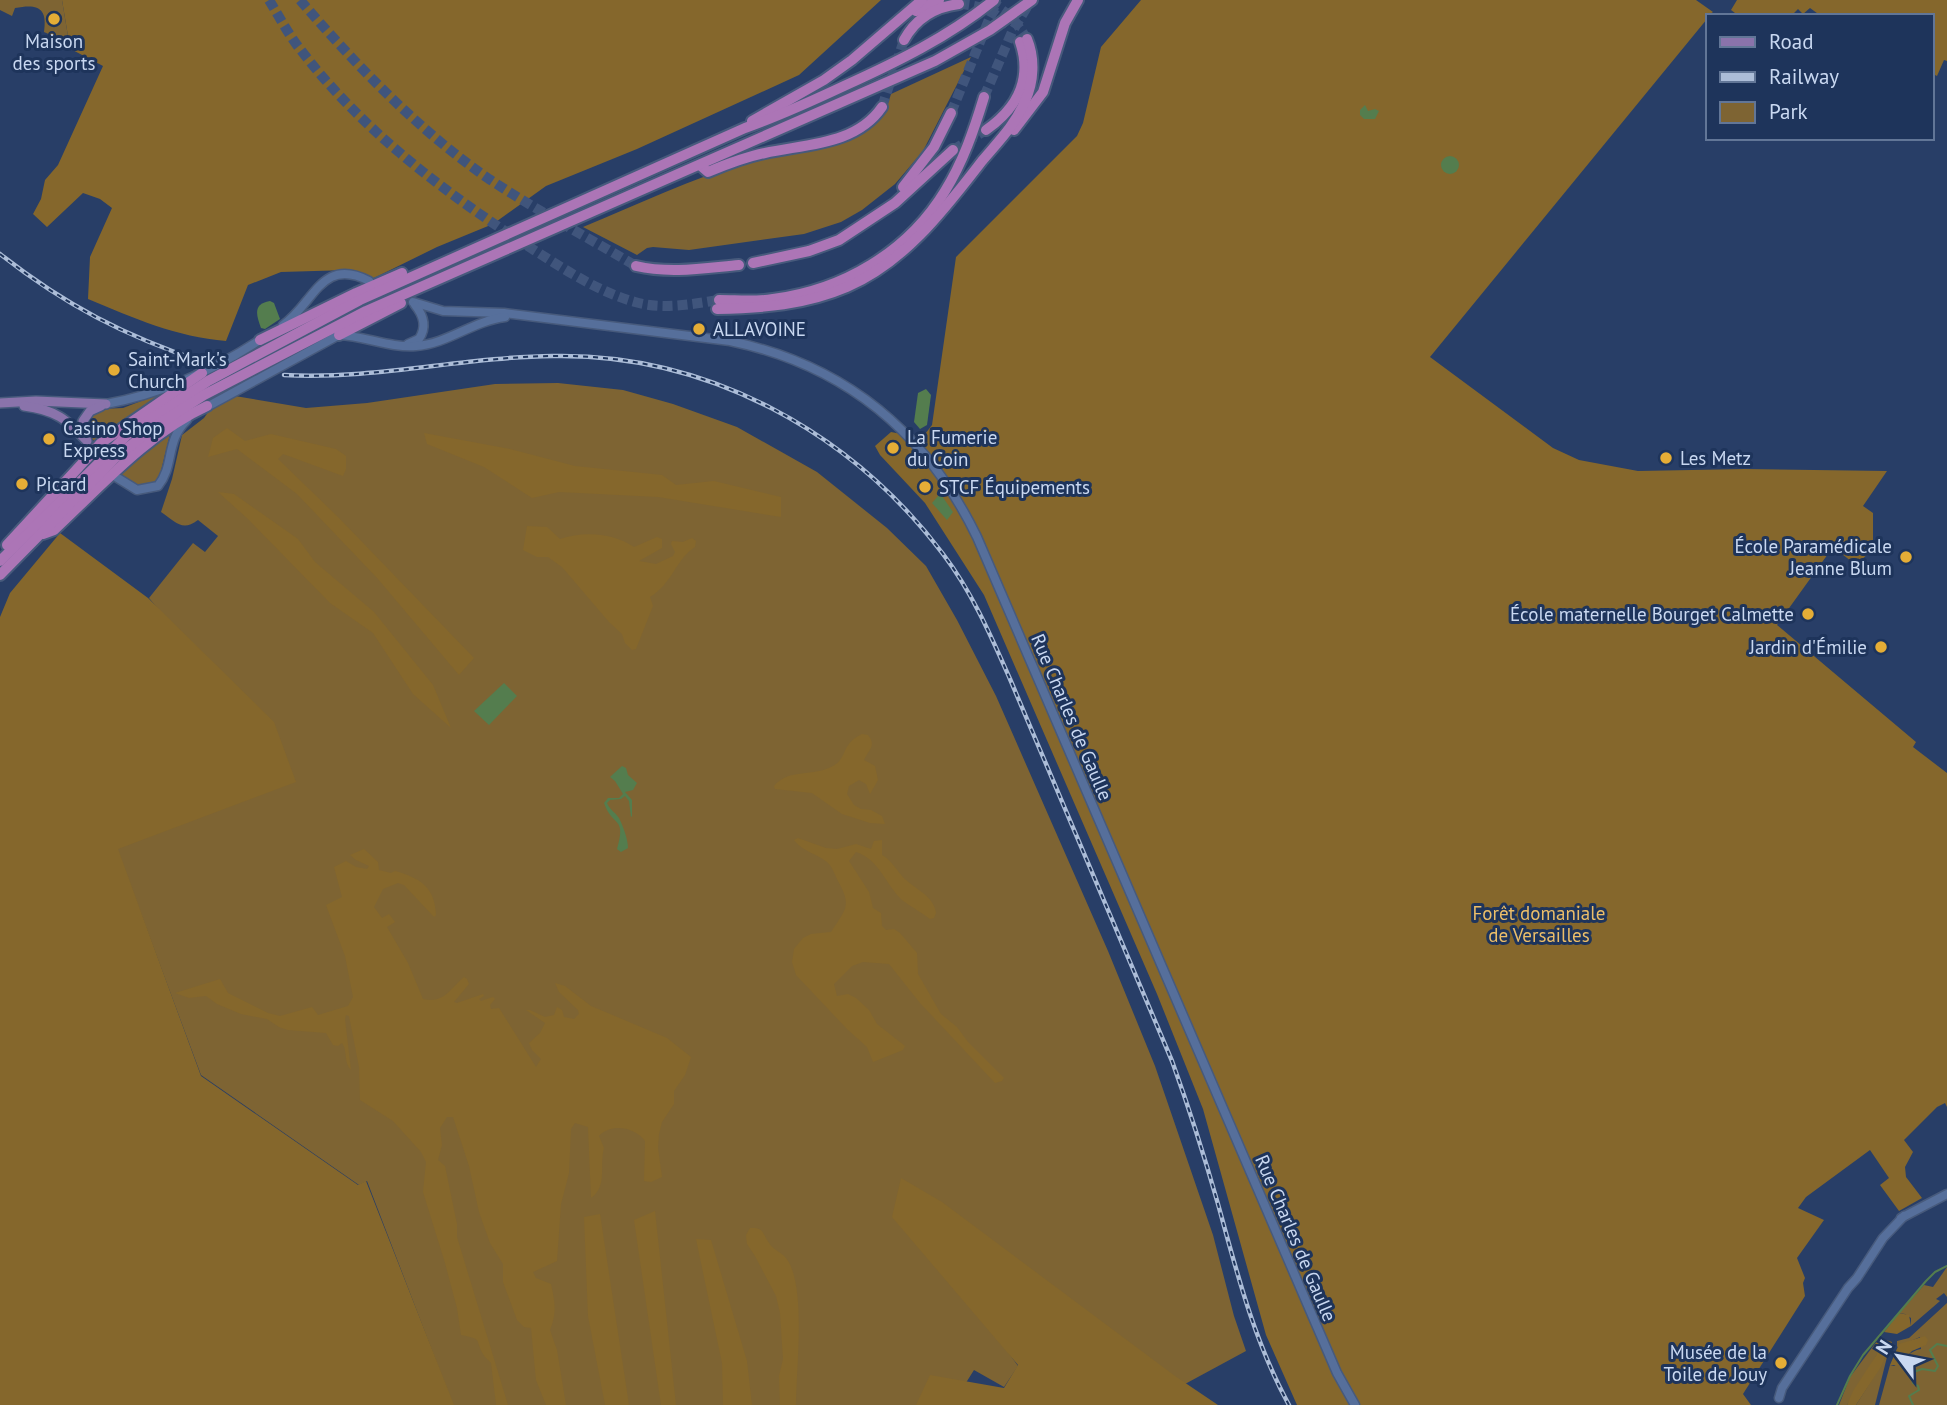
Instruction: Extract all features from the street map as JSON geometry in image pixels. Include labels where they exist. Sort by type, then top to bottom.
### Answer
[{"type":"highway","points":[[852,60],[922,0]]},
{"type":"highway","points":[[745,128],[753,120],[808,90],[852,60],[903,19],[939,0]]},
{"type":"highway","points":[[0,561],[127,435],[198,387],[360,300],[913,54],[994,0]]},
{"type":"highway","points":[[0,575],[115,458],[154,427],[204,395],[366,311],[935,61],[990,30],[1032,0]]},
{"type":"highway","points":[[985,97],[968,145],[946,191],[918,227],[892,250],[860,272],[833,285],[804,294],[718,305],[787,305],[822,297],[874,273],[904,250],[1040,99],[1065,23],[1078,0]]},
{"type":"highway","points":[[904,40],[913,26],[926,15],[942,7],[959,4]]},
{"type":"highway","points":[[956,194],[1009,129],[1025,102],[1032,76],[1032,58],[1023,41],[1025,70],[1019,94],[1009,110],[986,130]]},
{"type":"highway","points":[[701,166],[708,172],[748,156],[843,137],[869,123],[882,107]]},
{"type":"highway","points":[[860,226],[890,201],[924,163],[951,113]]},
{"type":"highway","points":[[753,263],[808,251],[839,240],[895,203],[953,150]]},
{"type":"highway","points":[[260,340],[356,293],[536,217],[547,218]]},
{"type":"highway","points":[[636,266],[650,270],[678,270],[739,265]]},
{"type":"highway","points":[[339,335],[410,298],[420,288]]},
{"type":"highway","points":[[0,552],[101,443],[202,373]]},
{"type":"highway","points":[[37,537],[54,530],[158,436],[207,406]]},
{"type":"main road","points":[[2,403],[36,401],[106,404],[138,398],[202,373],[260,340],[298,314],[320,283],[341,274],[352,274],[369,281]]},
{"type":"main road","name":"Rue Charles de Gaulle","points":[[402,346],[419,339],[424,329],[422,316],[413,302],[443,311],[519,315],[730,341],[813,367],[844,384],[885,414],[915,442],[961,506],[977,537],[1332,1360],[1355,1405]]},
{"type":"main road","name":"Rue Charles de Gaulle","points":[[402,346],[424,345],[481,322],[519,315]]},
{"type":"main road","points":[[116,477],[137,490],[158,486],[164,478],[171,443],[177,431],[207,406],[339,335],[402,346]]},
{"type":"main road","points":[[2,403],[49,410],[67,420],[87,441],[83,428],[85,416],[106,404]]},
{"type":"main road","points":[[67,404],[72,413],[67,420]]},
{"type":"main road","points":[[1776,1401],[1799,1370],[1804,1356],[1879,1234],[1894,1221],[1947,1194]]},
{"type":"green space","name":"Maison des sports","points":[[0,0],[62,0],[68,36],[62,40],[44,32],[44,17],[39,9],[29,6],[15,8],[12,16],[0,10]]},
{"type":"green space","points":[[62,0],[881,0],[799,75],[637,149],[546,186],[493,224],[437,247],[370,280],[349,270],[281,272],[248,285],[226,341],[173,331],[88,299],[90,257],[112,208],[100,199],[83,193],[47,227],[33,214],[41,199],[45,180],[58,165],[103,66],[65,46],[68,36]]},
{"type":"green space","name":"Forêt domaniale de Versailles","points":[[1141,0],[1696,0],[1713,12],[1706,14],[1706,20],[1430,357],[1553,448],[1579,460],[1638,471],[1887,471],[1863,506],[1873,513],[1873,549],[1856,565],[1833,547],[1777,625],[1916,742],[1913,747],[1947,773],[1947,1107],[1945,1103],[1937,1107],[1904,1140],[1913,1152],[1905,1167],[1906,1177],[1922,1198],[1899,1211],[1880,1185],[1889,1178],[1870,1150],[1806,1197],[1798,1208],[1824,1220],[1797,1258],[1805,1278],[1805,1296],[1743,1394],[1751,1405],[1297,1405],[1266,1335],[1203,1109],[1157,994],[984,595],[925,503],[880,455],[875,446],[891,432],[922,438],[932,425],[956,257],[1077,136],[1083,123],[1101,47]]},
{"type":"green space","points":[[1737,0],[1947,0],[1947,61],[1944,60],[1937,76],[1933,74],[1933,14],[1818,14],[1810,8],[1803,14],[1798,9],[1793,14],[1736,14],[1731,10]]},
{"type":"green space","points":[[971,57],[923,151],[895,184],[862,210],[841,222],[804,234],[689,250],[653,247],[637,255],[583,227],[728,168],[851,140],[878,121],[891,94]]},
{"type":"green space","points":[[558,383],[623,390],[673,404],[737,427],[817,472],[887,528],[926,566],[996,696],[1108,951],[1155,1066],[1213,1235],[1246,1351],[1185,1384],[962,1288],[1018,1366],[1004,1387],[974,1370],[952,1405],[453,1405],[367,1181],[359,1185],[201,1075],[117,849],[164,616],[149,598],[193,543],[205,552],[218,536],[198,520],[183,525],[161,512],[182,435],[204,418],[211,408],[235,396],[306,408],[367,403],[495,384]]},
{"type":"green space","points":[[162,393],[94,441],[87,432],[88,417],[100,409],[123,408]]},
{"type":"green space","points":[[227,428],[245,441],[271,434],[336,449],[346,456],[343,476],[283,454],[278,459],[474,658],[459,675],[378,579],[297,494],[237,449],[208,457],[213,438]]},
{"type":"green space","points":[[171,430],[160,475],[155,482],[138,485],[119,473]]},
{"type":"green space","points":[[424,433],[510,449],[575,466],[662,475],[676,485],[714,481],[781,497],[781,517],[658,497],[559,492],[532,498],[484,467],[427,444]]},
{"type":"green space","points":[[218,492],[234,494],[298,539],[315,562],[374,612],[433,685],[451,728],[413,694],[373,633],[330,603]]},
{"type":"green space","points":[[527,526],[547,527],[560,539],[579,535],[608,536],[634,547],[657,537],[662,539],[662,548],[639,561],[656,564],[673,556],[675,552],[672,541],[683,542],[692,538],[696,541],[695,547],[683,558],[664,585],[650,597],[653,606],[636,649],[632,650],[625,643],[622,634],[562,567],[548,557],[537,557],[523,550]]},
{"type":"green space","points":[[60,533],[148,598],[274,722],[296,782],[118,849],[201,1076],[358,1185],[366,1181],[454,1405],[0,1405],[0,617],[10,593]]},
{"type":"green space","points":[[862,734],[868,735],[872,742],[864,760],[875,766],[878,780],[870,794],[866,784],[859,780],[849,786],[847,794],[854,805],[882,816],[885,824],[870,823],[842,814],[812,793],[775,789],[774,786],[780,780],[787,777],[826,769],[838,763],[850,743]]},
{"type":"green space","points":[[798,838],[837,849],[856,844],[871,849],[874,841],[882,840],[882,855],[931,901],[936,913],[934,918],[930,919],[902,900],[871,860],[864,855],[856,852],[849,861],[869,892],[873,908],[881,913],[882,926],[886,930],[894,929],[900,933],[917,953],[918,974],[941,1014],[957,1027],[1004,1078],[1002,1081],[995,1083],[920,1003],[889,964],[863,962],[852,966],[834,984],[837,996],[848,994],[856,998],[869,1010],[877,1024],[905,1046],[903,1050],[873,1062],[867,1047],[796,975],[792,962],[794,949],[803,938],[811,934],[831,932],[846,902],[827,862],[805,850],[794,840]]},
{"type":"green space","points":[[364,849],[378,862],[379,870],[391,873],[395,871],[412,877],[424,885],[433,897],[434,917],[404,885],[398,883],[383,889],[374,907],[382,918],[389,914],[395,922],[387,927],[408,963],[423,999],[442,997],[464,977],[469,984],[454,1002],[483,994],[479,999],[481,1001],[493,997],[495,999],[490,1005],[491,1009],[499,1008],[536,1067],[541,1059],[529,1043],[540,1033],[545,1023],[526,1010],[545,1017],[554,1015],[557,1007],[562,1010],[564,1017],[574,1019],[579,1014],[559,992],[555,983],[565,986],[591,1006],[667,1038],[691,1057],[685,1075],[674,1091],[674,1104],[662,1122],[659,1134],[662,1177],[651,1182],[644,1181],[645,1141],[641,1136],[623,1128],[610,1129],[599,1136],[604,1148],[601,1181],[600,1188],[591,1198],[588,1127],[575,1123],[571,1129],[569,1173],[561,1204],[557,1261],[533,1272],[536,1278],[551,1284],[554,1296],[554,1318],[550,1330],[557,1350],[566,1405],[546,1405],[536,1380],[531,1328],[524,1327],[517,1320],[503,1282],[503,1264],[490,1243],[479,1212],[469,1166],[453,1117],[447,1117],[440,1128],[442,1145],[438,1160],[445,1166],[457,1224],[457,1237],[508,1405],[496,1405],[491,1363],[477,1340],[461,1335],[457,1308],[423,1192],[426,1162],[421,1152],[393,1121],[360,1100],[359,1067],[349,1016],[346,1015],[345,1019],[351,1070],[342,1043],[333,1045],[326,1033],[288,1030],[267,1019],[241,1014],[206,996],[189,998],[175,993],[220,979],[228,993],[268,1013],[280,1016],[312,1007],[318,1015],[348,1006],[353,997],[345,956],[326,905],[342,897],[334,867],[346,861],[367,869],[369,866],[350,855]]},
{"type":"green space","points":[[901,1178],[942,1202],[1175,1376],[1218,1405],[916,1405],[930,1375],[1004,1388],[1018,1365],[892,1217]]},
{"type":"green space","points":[[655,1211],[676,1405],[661,1405],[634,1220]]},
{"type":"green space","points":[[600,1214],[629,1405],[605,1405],[588,1316],[584,1217]]},
{"type":"green space","points":[[750,1228],[762,1231],[771,1245],[786,1258],[794,1274],[798,1310],[796,1405],[780,1405],[779,1376],[783,1359],[780,1313],[776,1296],[747,1244],[746,1235]]},
{"type":"green space","points":[[696,1239],[711,1240],[747,1361],[752,1405],[723,1405],[722,1363]]},
{"type":"green space","points":[[1947,1267],[1947,1297],[1944,1293],[1936,1299],[1940,1301],[1911,1326],[1911,1318],[1899,1313],[1924,1285],[1933,1287]]},
{"type":"green space","points":[[1947,1303],[1947,1405],[1879,1405],[1890,1365],[1894,1366],[1921,1349],[1920,1337],[1897,1347],[1897,1341],[1909,1338]]},
{"type":"green space","points":[[1899,1313],[1909,1315],[1911,1326],[1897,1334],[1884,1332]]},
{"type":"green space","points":[[1925,1336],[1928,1340],[1926,1345],[1912,1351],[1898,1365],[1890,1365],[1899,1344]]},
{"type":"green space","points":[[1880,1338],[1892,1342],[1881,1367],[1856,1405],[1847,1405],[1877,1354],[1874,1345]]},
{"type":"green space","points":[[1874,1345],[1878,1353],[1847,1405],[1839,1405],[1850,1377]]},
{"type":"green space","points":[[1889,1349],[1875,1405],[1856,1405],[1880,1367]]},
{"type":"shaded area","points":[[1365,105],[1368,111],[1379,111],[1375,119],[1364,119],[1360,115],[1360,110]]},
{"type":"shaded area","points":[[1450,156],[1456,159],[1459,165],[1456,171],[1450,174],[1444,171],[1441,165],[1444,159]]},
{"type":"shaded area","points":[[270,301],[274,303],[280,319],[265,329],[261,328],[258,307]]},
{"type":"shaded area","points":[[926,389],[931,395],[927,425],[920,429],[914,422],[918,393]]},
{"type":"shaded area","points":[[939,495],[953,512],[947,520],[932,503]]},
{"type":"shaded area","points":[[504,683],[517,696],[489,725],[474,711]]},
{"type":"shaded area","points":[[622,766],[637,783],[633,790],[625,792],[632,800],[631,817],[629,801],[625,796],[607,803],[619,818],[626,837],[628,848],[621,852],[617,849],[620,839],[619,826],[604,803],[608,798],[619,798],[623,794],[610,777]]},
{"type":"waterway","points":[[1837,1405],[1863,1355],[1926,1281],[1947,1266]]},
{"type":"waterway","points":[[1913,1405],[1909,1396],[1919,1390],[1913,1383],[1911,1373],[1922,1369],[1935,1371],[1938,1366],[1930,1350],[1937,1344],[1947,1346]]},
{"type":"tunnel","points":[[269,0],[296,43],[324,78],[375,131],[432,179],[523,243],[577,277],[635,302],[667,306],[719,300]]},
{"type":"tunnel","points":[[300,0],[389,96],[437,140],[525,202],[636,266]]},
{"type":"tunnel","points":[[951,113],[997,0]]},
{"type":"tunnel","points":[[990,2],[1012,17],[1027,39]]},
{"type":"tunnel","points":[[984,97],[1012,32],[1030,2]]},
{"type":"tunnel","points":[[959,4],[987,10],[1009,26]]},
{"type":"tunnel","points":[[882,107],[904,40]]},
{"type":"tunnel","points":[[953,150],[986,130]]},
{"type":"railway","points":[[0,254],[72,304],[122,330],[203,362]]},
{"type":"railway","points":[[284,375],[352,374],[553,356],[610,359],[666,369],[720,385],[771,408],[820,437],[865,471],[906,510],[943,554],[963,584],[1010,679],[1172,1061],[1202,1150],[1247,1306],[1289,1405]]},
{"type":"place","name":"Maison des sports","points":[[54,19]]},
{"type":"place","name":"ALLAVOINE","points":[[699,329]]},
{"type":"place","name":"Saint-Mark's Church","points":[[114,370]]},
{"type":"place","name":"Casino Shop Express","points":[[49,439]]},
{"type":"place","name":"La Fumerie du Coin","points":[[893,448]]},
{"type":"place","name":"Les Metz","points":[[1666,458]]},
{"type":"place","name":"Picard","points":[[22,484]]},
{"type":"place","name":"STCF Équipements","points":[[925,487]]},
{"type":"place","name":"École Paramédicale Jeanne Blum","points":[[1906,557]]},
{"type":"place","name":"École maternelle Bourget Calmette","points":[[1808,614]]},
{"type":"place","name":"Jardin d'Émilie","points":[[1881,647]]},
{"type":"place","name":"Musée de la Toile de Jouy","points":[[1781,1363]]}]
